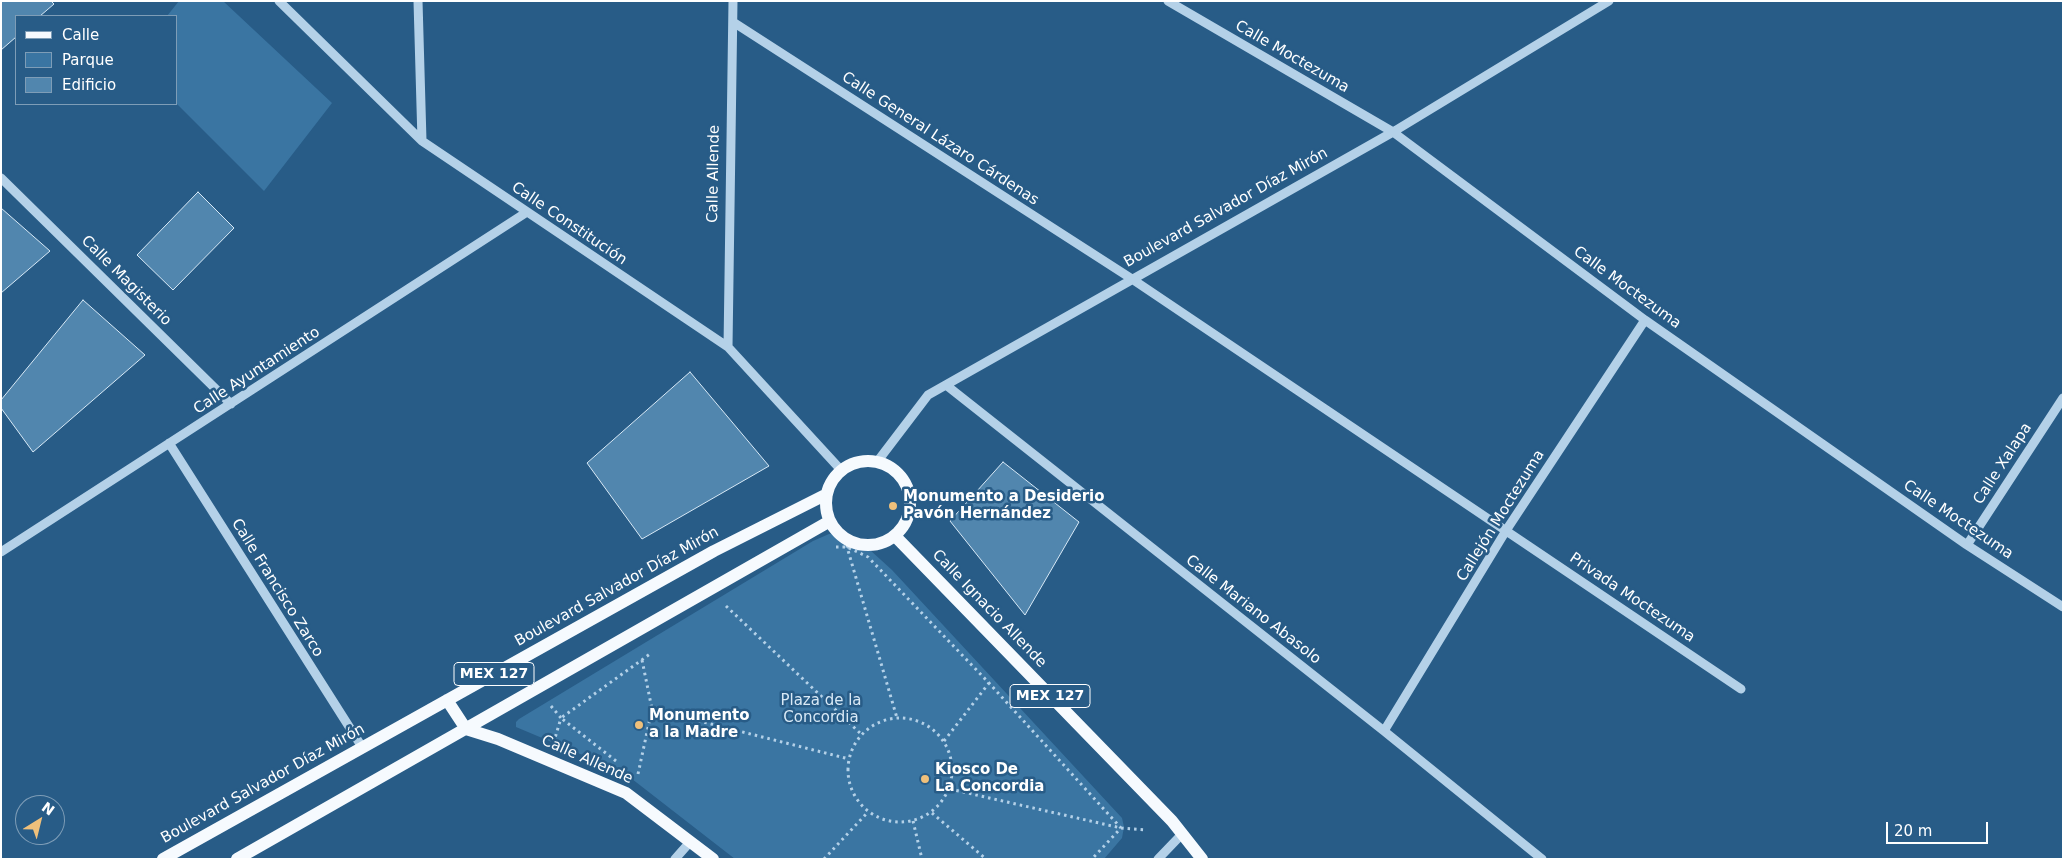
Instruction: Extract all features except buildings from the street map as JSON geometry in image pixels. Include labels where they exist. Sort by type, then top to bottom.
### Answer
[{"type":"main road","points":[[863,461],[877,462],[890,467],[901,476],[908,488],[911,502],[909,516],[903,528],[895,536],[882,543],[862,545],[843,537],[830,521],[826,505],[827,494],[831,483],[840,470],[863,461]]},
{"type":"main road","name":"Boulevard Salvador Díaz Mirón","points":[[164,859],[714,551],[827,494]]},
{"type":"main road","name":"MEX 127","points":[[238,859],[830,521]]},
{"type":"main road","name":"Calle Ignacio Allende","points":[[895,536],[1182,833],[1202,859]]},
{"type":"main road","points":[[447,700],[466,729]]},
{"type":"main road","name":"Calle Allende","points":[[466,729],[498,739],[626,793],[713,859]]},
{"type":"street","name":"Calle Constitución","points":[[279,1],[422,141],[728,347],[840,470]]},
{"type":"street","points":[[418,1],[422,141]]},
{"type":"street","name":"Calle Allende","points":[[728,347],[733,1]]},
{"type":"street","name":"Calle Moctezuma","points":[[1168,1],[1393,132],[1645,320],[1967,545],[2063,607]]},
{"type":"street","name":"Boulevard Salvador Díaz Mirón","points":[[877,462],[928,395],[1393,132],[1608,1]]},
{"type":"street","name":"Calle General Lázaro Cárdenas","points":[[733,22],[1132,279]]},
{"type":"street","name":"Calle Magisterio","points":[[1,178],[231,404]]},
{"type":"street","name":"Calle Ayuntamiento","points":[[1,552],[527,212]]},
{"type":"street","points":[[1132,279],[1507,530]]},
{"type":"street","name":"Callejón Moctezuma","points":[[1384,731],[1507,530],[1645,320]]},
{"type":"street","name":"Calle Mariano Abasolo","points":[[946,385],[1384,731],[1542,859]]},
{"type":"street","name":"Calle Xalapa","points":[[1967,545],[2063,398]]},
{"type":"street","name":"Calle Francisco Zarco","points":[[169,443],[362,747]]},
{"type":"street","name":"Privada Moctezuma","points":[[1507,530],[1742,689]]},
{"type":"street","points":[[1158,859],[1182,833]]},
{"type":"street","points":[[675,859],[690,842]]},
{"type":"path","points":[[833,547],[862,545]]},
{"type":"path","points":[[847,547],[868,557],[989,683],[1120,828]]},
{"type":"path","points":[[847,547],[896,718]]},
{"type":"path","points":[[732,599],[724,604],[862,734]]},
{"type":"path","points":[[548,761],[561,718],[658,649]]},
{"type":"path","points":[[630,772],[638,778],[652,709],[642,660]]},
{"type":"path","points":[[944,741],[989,683]]},
{"type":"path","points":[[536,688],[561,718],[622,766]]},
{"type":"path","points":[[652,709],[849,759]]},
{"type":"path","points":[[896,718],[910,718],[923,723],[935,731],[944,741],[951,757],[953,773],[950,789],[942,803],[932,813],[913,821],[897,822],[882,820],[868,812],[858,801],[851,788],[848,774],[849,759],[853,746],[862,734],[884,720],[896,718]]},
{"type":"path","points":[[950,789],[1120,828],[1182,833]]},
{"type":"path","points":[[824,859],[868,812]]},
{"type":"path","points":[[932,813],[986,859]]},
{"type":"path","points":[[913,821],[922,859]]},
{"type":"path","points":[[1092,859],[1120,828]]},
{"type":"green space","points":[[179,1],[223,1],[332,103],[264,191],[178,105],[178,15],[168,15]]},
{"type":"green space","name":"Plaza de la Concordia","points":[[829,534],[842,534],[859,540],[892,570],[1122,818],[1124,827],[1122,838],[1104,859],[735,859],[623,772],[516,727],[516,722],[519,719],[813,541]]},
{"type":"place","name":"Monumento a Desiderio Pavón Hernández","points":[[893,506]]},
{"type":"place","name":"Monumento a la Madre","points":[[639,725]]},
{"type":"place","name":"Kiosco De La Concordia","points":[[925,779]]}]
